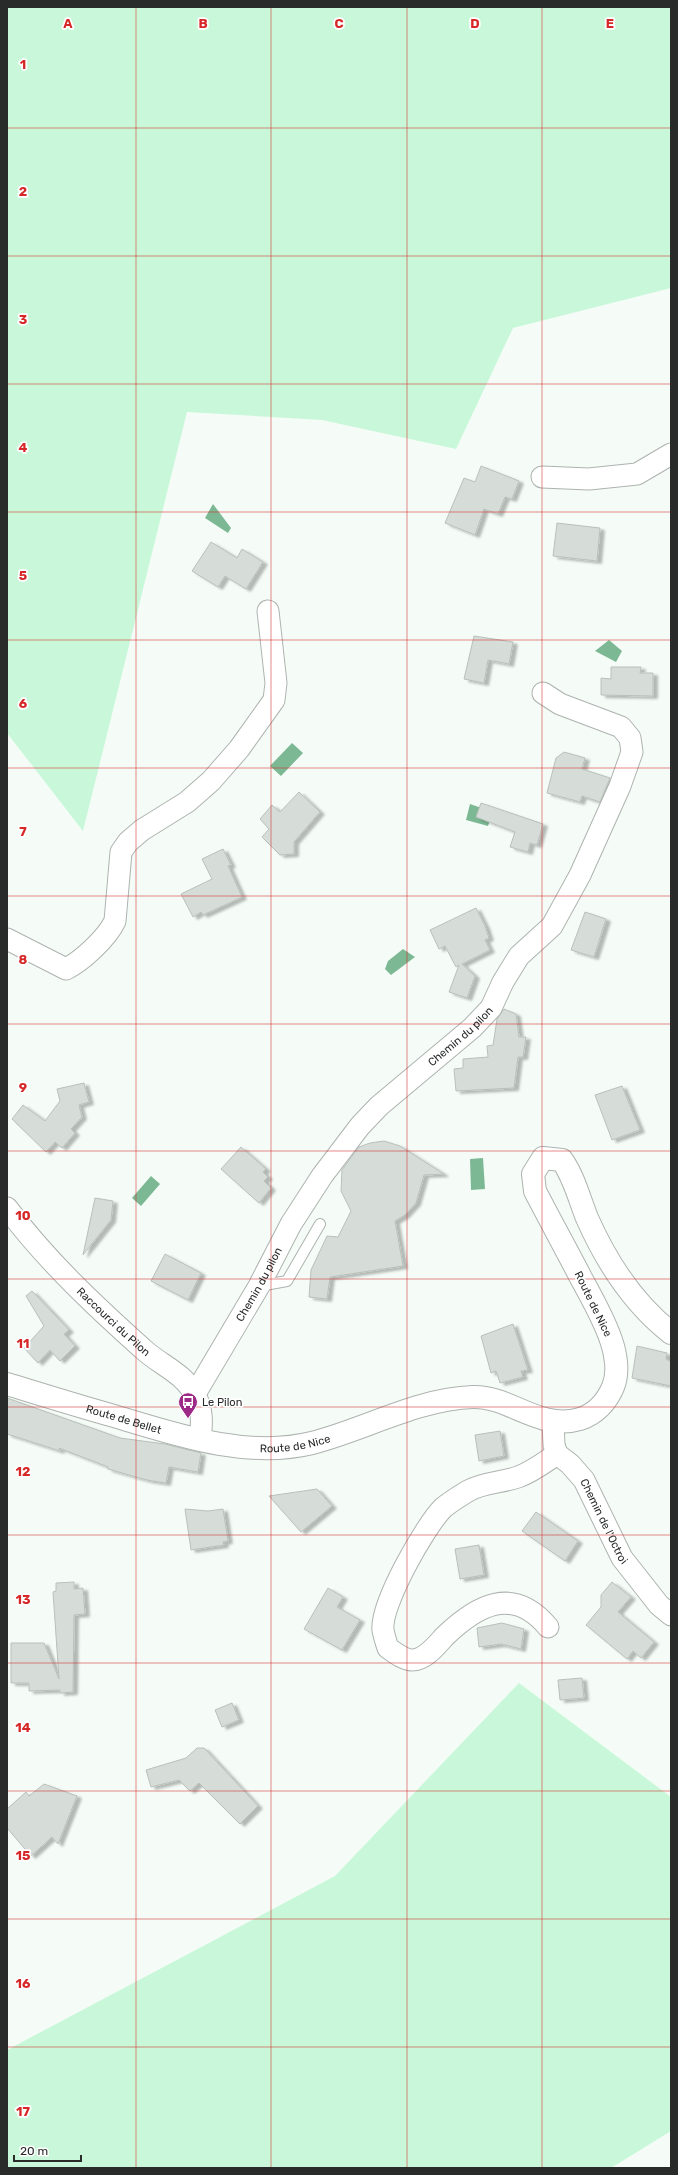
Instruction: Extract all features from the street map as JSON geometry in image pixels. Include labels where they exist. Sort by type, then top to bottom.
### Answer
[{"type":"main road","name":"Route de Nice","points":[[242,1447],[279,1448],[312,1443],[426,1405],[452,1398],[477,1397],[553,1422],[569,1422],[588,1417],[605,1401],[614,1385],[616,1374],[615,1356],[606,1327],[535,1191],[533,1174],[543,1158],[562,1160],[570,1172],[593,1231],[611,1266],[635,1296],[671,1333]]},
{"type":"main road","name":"Route de Bellet","points":[[7,1384],[170,1433],[242,1447]]},
{"type":"street","points":[[542,477],[589,479],[637,474],[671,454]]},
{"type":"street","points":[[7,939],[66,968],[74,965],[110,931],[115,921],[121,852],[128,842],[142,830],[172,813],[212,781],[240,748],[274,700],[276,683],[268,611]]},
{"type":"street","name":"Chemin du pilon","points":[[195,1394],[259,1286],[290,1224],[322,1176],[360,1126],[379,1106],[472,1028],[491,1008],[503,982],[519,956],[552,926],[580,875],[620,786],[632,752],[630,738],[621,727],[560,704],[543,693]]},
{"type":"street","name":"Raccourci du Pilon","points":[[7,1208],[22,1228],[92,1302],[145,1351],[182,1378],[195,1394],[201,1415],[200,1439]]},
{"type":"street","points":[[548,1627],[539,1616],[528,1609],[515,1603],[503,1602],[471,1614],[424,1657],[412,1660],[400,1656],[388,1648],[383,1629],[388,1607],[405,1566],[416,1545],[443,1508],[469,1491],[488,1482],[518,1477],[530,1472],[557,1454],[554,1445],[553,1422]]},
{"type":"street","name":"Chemin de l'Octroi","points":[[557,1454],[570,1464],[584,1480],[622,1558],[659,1605],[671,1615]]},
{"type":"lane","points":[[259,1286],[287,1281],[320,1224]]},
{"type":"shaded area","points":[[7,7],[671,7],[671,288],[513,328],[456,449],[322,420],[187,412],[83,831],[7,733]]},
{"type":"shaded area","points":[[213,504],[231,528],[228,533],[205,518]]},
{"type":"shaded area","points":[[609,640],[622,651],[616,662],[595,651]]},
{"type":"shaded area","points":[[292,743],[303,753],[281,776],[270,766]]},
{"type":"shaded area","points":[[470,804],[493,812],[488,826],[466,820]]},
{"type":"shaded area","points":[[403,949],[415,957],[391,975],[385,969],[388,961]]},
{"type":"shaded area","points":[[483,1158],[485,1189],[471,1190],[470,1159]]},
{"type":"shaded area","points":[[151,1176],[160,1184],[141,1206],[132,1198]]},
{"type":"shaded area","points":[[519,1683],[671,1797],[671,2131],[611,2168],[7,2168],[7,2050],[335,1876]]},
{"type":"building","points":[[481,466],[519,481],[512,499],[505,497],[498,514],[484,509],[475,535],[445,523],[464,478],[475,482]]},
{"type":"building","points":[[557,523],[600,528],[597,561],[553,556]]},
{"type":"building","points":[[211,542],[237,558],[242,549],[263,562],[246,589],[225,576],[218,587],[192,571]]},
{"type":"building","points":[[474,636],[513,642],[509,664],[488,660],[484,683],[464,679]]},
{"type":"building","points":[[611,667],[641,667],[640,673],[653,673],[653,696],[601,695],[601,678],[611,679]]},
{"type":"building","points":[[564,752],[585,758],[582,769],[610,778],[600,802],[582,796],[580,802],[547,793],[556,758]]},
{"type":"building","points":[[299,792],[320,812],[294,842],[294,854],[280,855],[262,837],[269,829],[260,819],[272,805],[280,812]]},
{"type":"building","points":[[481,803],[543,824],[537,845],[530,843],[528,852],[510,847],[515,832],[476,817]]},
{"type":"building","points":[[223,849],[231,865],[228,866],[242,897],[203,915],[201,912],[193,917],[181,894],[212,879],[202,859]]},
{"type":"building","points":[[476,908],[489,938],[485,940],[490,950],[462,964],[475,976],[467,998],[449,992],[459,965],[456,967],[445,946],[439,949],[430,930]]},
{"type":"building","points":[[585,912],[606,919],[594,957],[571,950]]},
{"type":"building","points":[[504,1009],[516,1014],[519,1037],[526,1037],[523,1057],[518,1057],[514,1088],[456,1091],[454,1069],[463,1068],[463,1059],[488,1057],[487,1046],[493,1045],[497,1019]]},
{"type":"building","points":[[84,1083],[89,1102],[79,1105],[82,1117],[71,1129],[75,1133],[62,1148],[55,1142],[46,1152],[12,1119],[23,1105],[45,1121],[60,1101],[57,1089]]},
{"type":"building","points":[[622,1086],[640,1130],[612,1140],[595,1095]]},
{"type":"building","points":[[384,1141],[400,1146],[444,1174],[424,1175],[416,1203],[405,1215],[395,1221],[403,1266],[330,1277],[327,1299],[309,1297],[311,1270],[327,1236],[338,1237],[351,1211],[341,1191],[342,1170],[359,1147],[370,1143]]},
{"type":"building","points":[[241,1147],[266,1169],[263,1172],[268,1177],[264,1181],[271,1188],[259,1203],[221,1169]]},
{"type":"building","points":[[95,1198],[113,1201],[111,1220],[83,1255]]},
{"type":"building","points":[[165,1254],[201,1273],[188,1300],[151,1281]]},
{"type":"building","points":[[32,1291],[69,1330],[64,1334],[75,1346],[60,1361],[50,1350],[38,1363],[24,1348],[44,1326],[26,1296]]},
{"type":"building","points":[[513,1324],[528,1370],[521,1371],[523,1377],[500,1383],[496,1371],[491,1373],[481,1336]]},
{"type":"building","points":[[637,1346],[667,1353],[666,1359],[671,1362],[671,1386],[632,1378]]},
{"type":"building","points":[[7,1398],[120,1438],[165,1444],[201,1453],[198,1472],[169,1467],[166,1483],[147,1480],[108,1469],[108,1467],[59,1448],[60,1451],[7,1434]]},
{"type":"building","points":[[500,1431],[504,1456],[479,1461],[475,1435]]},
{"type":"building","points":[[317,1489],[332,1506],[301,1532],[269,1496]]},
{"type":"building","points":[[185,1509],[208,1511],[223,1509],[228,1541],[223,1542],[224,1545],[191,1550]]},
{"type":"building","points":[[536,1512],[578,1541],[565,1561],[522,1531]]},
{"type":"building","points":[[479,1545],[484,1575],[460,1579],[455,1549]]},
{"type":"building","points":[[74,1582],[74,1589],[83,1588],[85,1614],[74,1615],[73,1692],[60,1693],[60,1690],[29,1691],[29,1683],[11,1683],[11,1643],[44,1643],[59,1679],[53,1592],[56,1591],[56,1583]]},
{"type":"building","points":[[612,1582],[631,1597],[618,1612],[654,1642],[641,1658],[633,1651],[627,1659],[586,1625],[601,1607],[601,1595]]},
{"type":"building","points":[[328,1588],[343,1597],[337,1607],[360,1620],[342,1650],[304,1629]]},
{"type":"building","points":[[502,1623],[524,1629],[521,1649],[501,1644],[479,1647],[477,1628]]},
{"type":"building","points":[[582,1678],[584,1698],[560,1700],[558,1680]]},
{"type":"building","points":[[232,1703],[239,1720],[222,1727],[215,1710]]},
{"type":"building","points":[[197,1748],[204,1748],[258,1806],[240,1824],[199,1783],[190,1791],[179,1780],[151,1787],[146,1770],[186,1758]]},
{"type":"building","points":[[44,1784],[77,1796],[58,1844],[52,1837],[31,1856],[7,1828],[7,1809],[26,1792],[29,1796]]},
{"type":"place","name":"Le Pilon","points":[[188,1419]]}]
